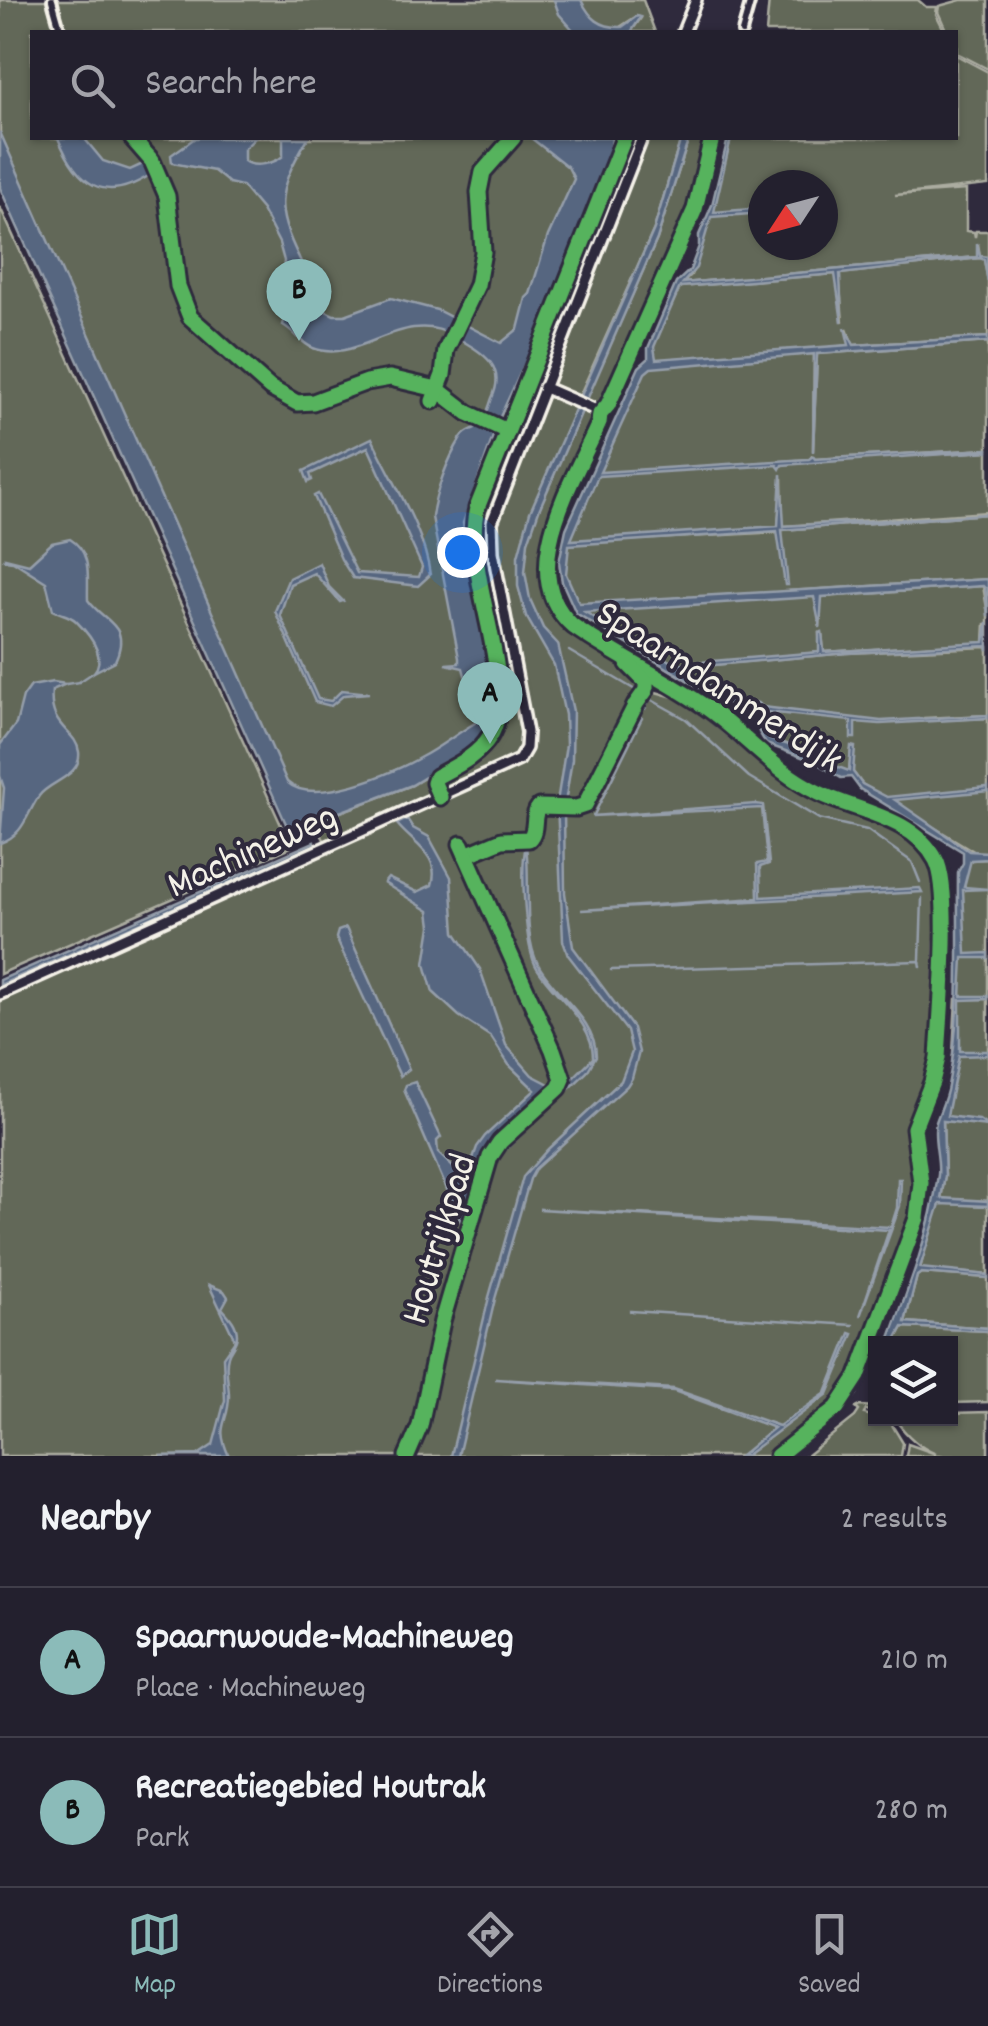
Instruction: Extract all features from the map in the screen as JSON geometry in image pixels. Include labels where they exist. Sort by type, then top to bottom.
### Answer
[{"type":"street","points":[[52,0],[60,30]]},
{"type":"street","points":[[684,30],[696,0]]},
{"type":"street","points":[[743,30],[752,0]]},
{"type":"street","points":[[600,414],[543,387],[641,140]]},
{"type":"street","name":"Spaarndammerdijk","points":[[712,140],[695,209],[608,405],[600,414],[557,519],[549,546],[548,587],[560,614],[576,629],[707,708],[765,759],[805,786],[869,810],[904,829],[928,848],[941,872],[938,1058],[914,1128],[921,1188],[914,1229],[851,1391],[835,1411],[777,1456]]},
{"type":"street","name":"Machineweg","points":[[0,994],[504,768],[523,753],[527,732],[491,532],[543,387]]},
{"type":"green space","points":[[0,0],[643,0],[654,30],[632,30],[641,18],[637,16],[620,30],[30,30],[30,140],[599,140],[449,515],[478,733],[291,817],[0,166]]},
{"type":"green space","points":[[769,0],[918,0],[926,7],[937,7],[944,30],[766,30]]},
{"type":"green space","points":[[961,0],[988,0],[988,69],[958,54],[958,30],[946,30],[939,6]]},
{"type":"green space","points":[[958,56],[988,72],[988,185],[895,195],[966,190],[966,231],[974,232],[975,237],[976,231],[988,231],[988,261],[980,256],[978,244],[978,257],[683,283],[691,275],[701,250],[701,237],[709,221],[730,140],[958,140]]},
{"type":"green space","points":[[612,140],[621,140],[510,419],[505,423],[498,421],[529,354],[609,159]]},
{"type":"green space","points":[[626,140],[635,140],[540,383],[533,380]]},
{"type":"green space","points":[[647,140],[680,140],[654,229],[578,399],[551,384]]},
{"type":"green space","points":[[688,140],[709,140],[697,197],[607,402],[598,408],[585,402],[657,239]]},
{"type":"green space","points":[[0,207],[291,847],[0,974]]},
{"type":"green space","points":[[984,259],[988,282],[988,337],[853,345],[847,329],[850,345],[677,362],[814,354],[813,451],[817,354],[988,342],[988,449],[814,459],[812,456],[667,470],[988,451],[988,512],[783,526],[782,478],[778,526],[598,542],[778,532],[782,539],[782,530],[988,514],[988,579],[788,591],[817,598],[820,627],[821,597],[983,586],[988,643],[985,623],[984,642],[974,643],[824,652],[819,633],[820,652],[688,667],[847,653],[988,647],[988,715],[922,721],[988,718],[988,852],[977,853],[862,784],[853,772],[851,749],[849,772],[827,763],[816,753],[769,739],[766,711],[794,713],[727,704],[579,615],[561,576],[563,549],[680,287],[836,274],[843,322],[839,274]]},
{"type":"green space","points":[[548,394],[597,416],[546,548],[554,610],[622,660],[646,687],[584,803],[578,807],[539,806],[524,842],[534,835],[539,809],[576,809],[586,806],[638,703],[652,691],[695,703],[765,762],[883,819],[924,848],[933,861],[940,887],[936,1055],[915,1114],[919,1179],[912,1229],[843,1399],[773,1456],[408,1456],[421,1427],[443,1322],[490,1158],[561,1085],[500,1141],[488,1157],[445,1307],[419,1426],[406,1456],[0,1456],[0,997],[441,802],[528,750],[496,551],[496,519]]},
{"type":"green space","points":[[495,429],[504,433],[478,493],[470,528],[496,693],[489,735],[464,759],[434,776],[436,793],[326,843],[314,822],[412,785],[476,746],[486,732],[492,686],[463,523]]},
{"type":"green space","points":[[508,435],[515,438],[517,447],[489,523],[523,745],[518,756],[442,792],[437,779],[484,747],[494,733],[499,713],[498,664],[474,536],[481,497]]},
{"type":"green space","points":[[988,859],[988,996],[961,997],[960,877],[971,860]]},
{"type":"green space","points":[[956,999],[988,999],[988,1201],[941,1199],[945,1176],[943,1121],[951,1091]]},
{"type":"green space","points":[[937,1203],[988,1206],[988,1275],[920,1269]]},
{"type":"green space","points":[[921,1273],[988,1278],[988,1328],[905,1322]]},
{"type":"green space","points":[[903,1327],[988,1331],[988,1402],[958,1403],[958,1336],[898,1336]]},
{"type":"green space","points":[[868,1407],[864,1414],[868,1415],[868,1426],[893,1426],[903,1443],[901,1456],[806,1456],[855,1417],[859,1411],[856,1408]]},
{"type":"green space","points":[[988,1412],[988,1456],[906,1456],[908,1444],[936,1454],[913,1440],[901,1426],[958,1426],[958,1413]]},
{"type":"water","points":[[554,0],[581,0],[592,17],[608,26],[622,27],[641,17],[632,30],[573,30],[559,14]]},
{"type":"water","points":[[0,132],[287,782],[315,791],[354,785],[392,771],[475,723],[463,668],[446,664],[459,663],[459,658],[432,517],[451,456],[463,435],[484,420],[496,386],[494,367],[481,353],[435,329],[399,331],[347,350],[330,351],[305,344],[283,325],[287,307],[282,280],[284,261],[262,210],[242,186],[229,183],[214,171],[172,163],[171,155],[192,140],[253,140],[244,149],[244,161],[264,164],[283,156],[283,140],[307,140],[288,175],[282,205],[289,234],[322,309],[345,315],[391,298],[437,310],[501,343],[518,329],[548,236],[574,179],[568,167],[534,140],[612,140],[609,159],[499,419],[463,523],[492,686],[486,732],[476,746],[412,785],[293,832],[287,826],[0,188]]},
{"type":"water","points":[[59,140],[86,140],[103,161],[130,170],[145,163],[150,175],[133,184],[105,189],[83,178]]},
{"type":"water","points":[[680,140],[688,140],[657,239],[539,510],[528,542],[525,572],[530,599],[543,628],[558,644],[573,711],[572,760],[564,809],[565,893],[573,947],[633,1028],[639,1052],[627,1086],[536,1168],[530,1179],[495,1299],[458,1456],[451,1456],[523,1177],[621,1081],[632,1052],[627,1031],[568,955],[563,941],[557,802],[566,745],[565,715],[554,665],[526,616],[518,586],[518,556],[530,512],[654,229]]},
{"type":"water","points":[[731,140],[714,212],[748,209],[748,214],[711,217],[696,268],[683,283],[977,257],[977,243],[980,256],[987,257],[988,282],[984,260],[980,258],[840,274],[842,322],[835,274],[680,287],[654,347],[656,359],[849,345],[845,328],[854,345],[988,337],[988,342],[817,354],[813,452],[814,354],[651,368],[645,373],[600,472],[813,456],[815,459],[988,451],[782,465],[780,469],[777,465],[598,476],[571,540],[778,526],[781,474],[784,526],[988,514],[782,530],[788,585],[777,531],[569,545],[566,574],[579,603],[988,579],[988,616],[983,586],[822,597],[820,628],[814,597],[585,612],[676,664],[819,652],[822,632],[824,652],[984,642],[987,622],[988,650],[986,646],[847,653],[682,668],[730,699],[763,707],[881,721],[988,715],[880,724],[855,722],[855,738],[851,738],[851,721],[766,712],[769,739],[816,753],[827,763],[849,771],[851,746],[855,747],[853,772],[862,784],[887,797],[988,787],[988,791],[895,800],[969,851],[988,852],[988,859],[971,860],[964,887],[988,889],[963,890],[966,954],[988,953],[988,958],[963,958],[961,996],[988,999],[960,1000],[960,1051],[988,1051],[988,1055],[959,1056],[947,1116],[979,1120],[988,1126],[943,1121],[945,1176],[941,1198],[988,1201],[988,1206],[940,1204],[920,1268],[988,1278],[921,1273],[905,1322],[988,1331],[903,1327],[898,1336],[891,1336],[924,1240],[938,1175],[935,1128],[947,1091],[955,1033],[958,872],[963,852],[860,789],[851,777],[841,778],[813,761],[766,744],[759,732],[758,710],[727,704],[576,613],[562,582],[559,562],[566,529],[639,367],[648,359],[648,348],[676,283],[690,270]]},
{"type":"water","points":[[372,438],[422,541],[430,575],[418,586],[353,578],[314,496],[318,494],[357,573],[419,577],[422,567],[368,447],[310,474],[312,480],[308,482],[304,471]]},
{"type":"water","points":[[70,539],[86,559],[88,600],[114,625],[120,639],[115,661],[94,672],[99,659],[95,645],[76,621],[53,610],[46,582],[13,561],[4,560],[5,558],[29,564],[52,543]]},
{"type":"water","points":[[319,563],[329,587],[343,601],[314,573],[290,584],[280,615],[318,699],[331,701],[342,690],[369,693],[344,695],[331,706],[315,702],[275,611],[289,578]]},
{"type":"water","points":[[66,684],[52,690],[52,703],[58,721],[77,744],[79,760],[70,773],[39,796],[14,835],[0,843],[4,788],[0,745],[16,724],[23,697],[31,686]]},
{"type":"water","points":[[763,805],[769,864],[760,867],[761,897],[920,888],[922,892],[581,910],[758,898],[757,864],[767,862],[762,808],[592,816]]},
{"type":"water","points":[[407,819],[413,828],[429,837],[451,877],[455,932],[480,969],[506,1045],[532,1075],[555,1087],[487,1152],[462,1224],[404,1090],[406,1085],[415,1082],[441,1137],[437,1141],[438,1153],[464,1184],[485,1136],[535,1090],[509,1065],[491,1037],[459,1016],[433,992],[425,964],[431,926],[429,911],[384,883],[388,878],[417,892],[432,885],[433,866],[429,858],[397,824]]},
{"type":"water","points":[[314,842],[315,845],[0,985],[0,980]]},
{"type":"water","points":[[526,846],[528,923],[533,952],[545,975],[582,1018],[594,1042],[596,1056],[587,1072],[496,1159],[448,1317],[495,1154],[571,1082],[548,1028],[573,1078],[593,1058],[592,1045],[580,1021],[545,979],[533,958],[525,907]]},
{"type":"water","points":[[346,928],[409,1069],[400,1076],[336,938],[338,931]]},
{"type":"water","points":[[898,1179],[900,1206],[860,1316],[889,1230],[539,1209],[891,1227],[897,1208]]},
{"type":"water","points":[[209,1285],[228,1297],[222,1308],[237,1331],[236,1341],[227,1361],[229,1396],[222,1430],[229,1456],[160,1456],[198,1455],[213,1445],[225,1400],[223,1357],[235,1340]]},
{"type":"water","points":[[850,1333],[853,1334],[828,1394],[745,1456],[740,1456],[774,1428],[674,1391],[495,1379],[674,1389],[779,1426],[826,1393]]},
{"type":"waterway","points":[[569,651],[637,691]]},
{"type":"waterway","points":[[66,684],[79,682],[94,672]]},
{"type":"waterway","points":[[645,709],[650,699],[686,719],[749,777],[819,819],[867,830],[912,862],[920,882]]},
{"type":"waterway","points":[[594,815],[642,718]]},
{"type":"waterway","points":[[920,959],[922,898]]},
{"type":"waterway","points":[[611,970],[920,961],[921,967]]},
{"type":"waterway","points":[[630,1311],[853,1325]]},
{"type":"cycle path","points":[[134,140],[152,161],[167,196],[178,286],[190,317],[270,388],[297,403],[313,402],[367,382],[390,378],[437,389],[468,413],[507,431]]},
{"type":"cycle path","points":[[433,401],[443,375],[446,350],[477,285],[483,252],[479,192],[483,172],[511,140]]},
{"type":"cycle path","points":[[440,797],[434,783],[436,777],[479,749],[490,736],[498,714],[499,688],[474,534],[477,508],[623,140]]},
{"type":"cycle path","points":[[712,140],[695,209],[564,498],[548,554],[548,580],[556,604],[573,626],[710,710],[803,785],[914,834],[936,860],[943,898],[938,1058],[914,1128],[921,1183],[917,1218],[858,1376],[837,1408],[777,1456]]},
{"type":"cycle path","points":[[466,855],[502,840],[529,839],[539,807],[585,805],[646,690],[646,682],[628,664]]},
{"type":"cycle path","name":"Houtrijkpad","points":[[407,1456],[420,1426],[442,1321],[490,1157],[500,1142],[559,1088],[563,1079],[461,844]]},
{"type":"place","name":"Recreatiegebied Houtrak","points":[[299,341]]},
{"type":"place","name":"Spaarnwoude-Machineweg","points":[[490,744]]}]
